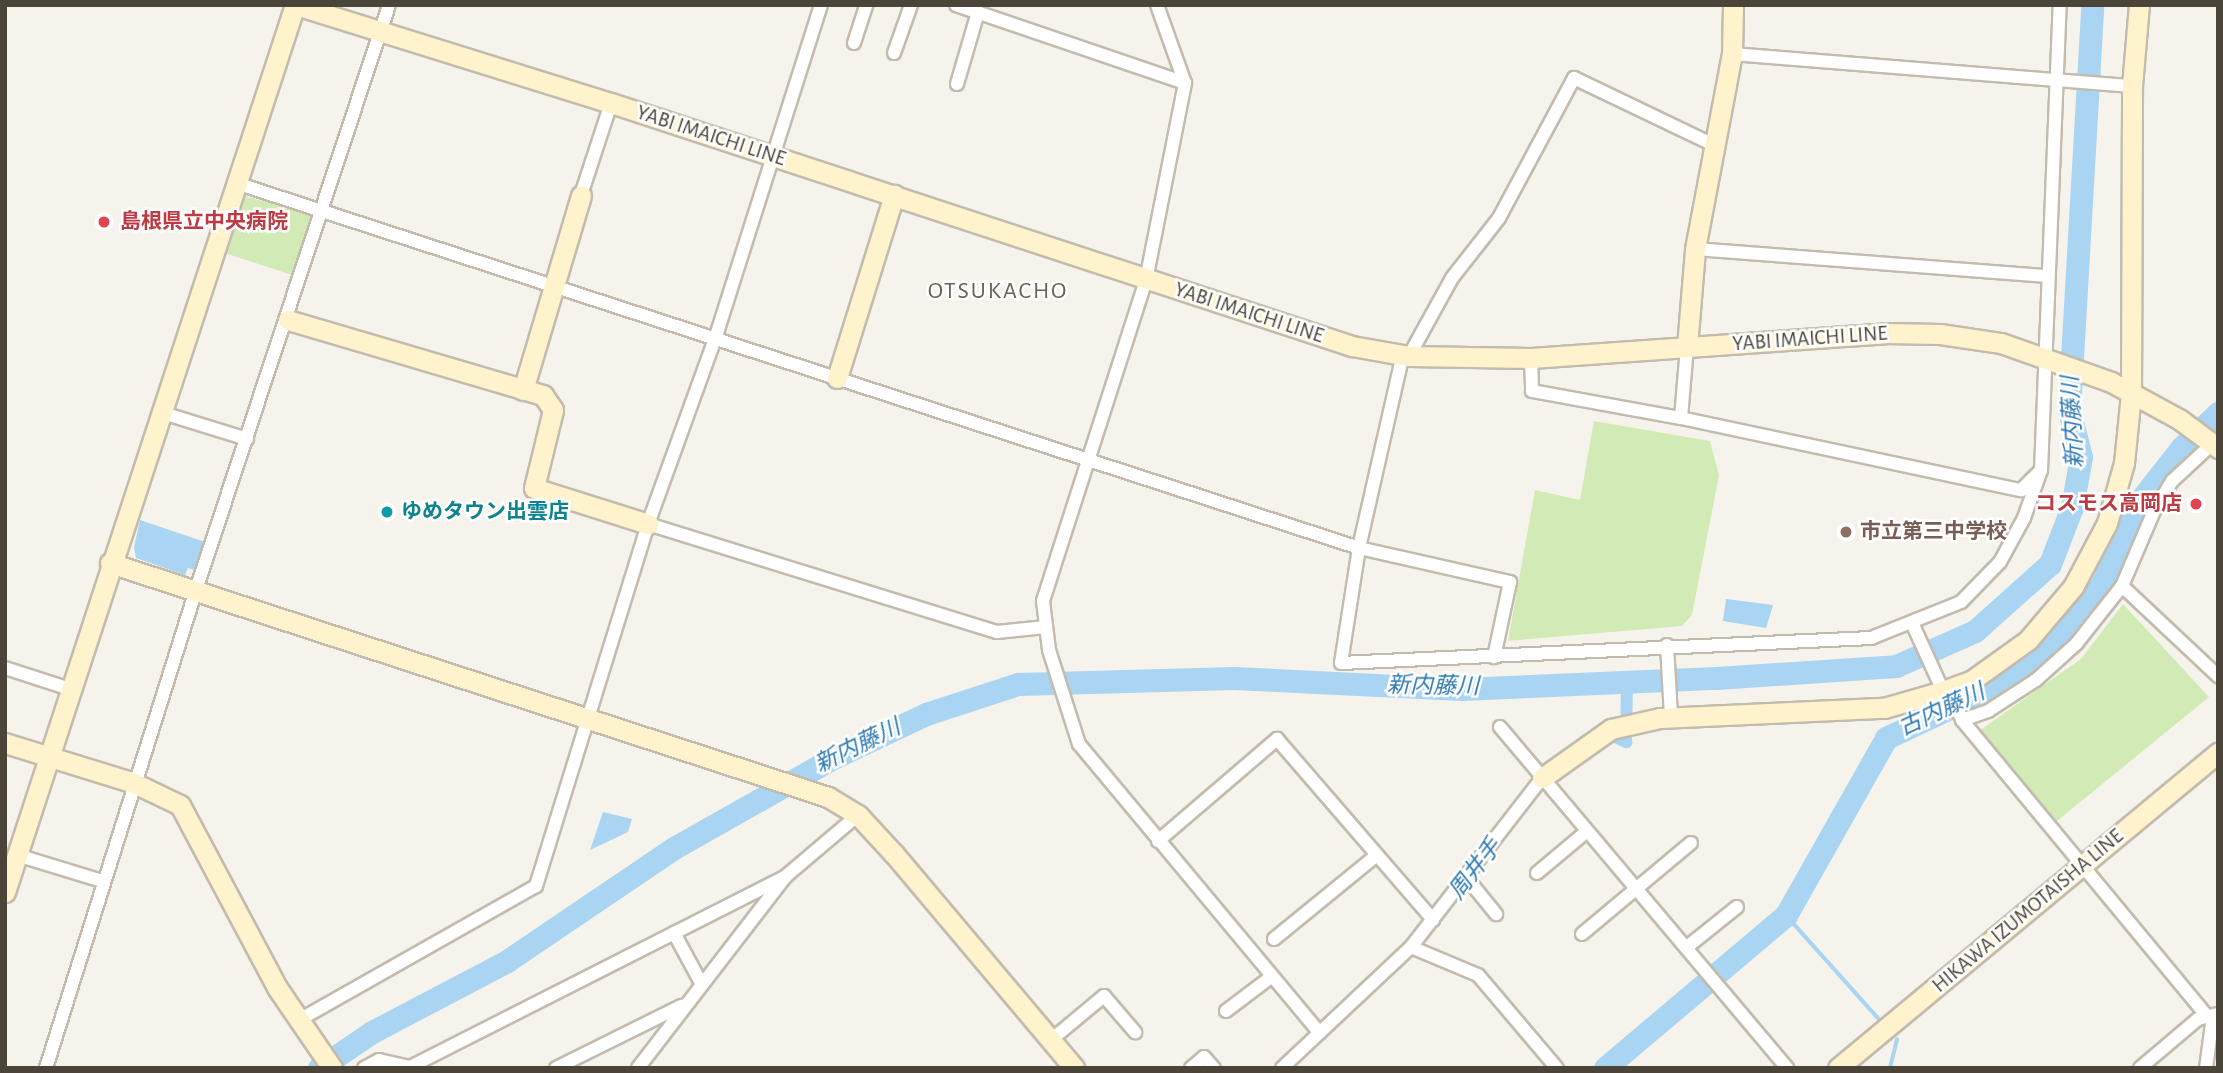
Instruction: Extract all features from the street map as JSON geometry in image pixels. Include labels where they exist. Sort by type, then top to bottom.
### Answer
[{"type":"street","name":"YABI IMAICHI LINE","points":[[296,5],[611,103],[1352,346],[1406,355],[1531,358],[1927,334],[2001,343],[2112,382],[2179,419],[2215,446]]},
{"type":"street","points":[[5,892],[110,563],[163,413],[296,5]]},
{"type":"street","points":[[46,1068],[102,881],[389,5]]},
{"type":"street","points":[[299,1020],[536,886],[648,524],[716,336],[821,5]]},
{"type":"street","points":[[854,43],[866,5]]},
{"type":"street","points":[[894,53],[911,5]]},
{"type":"street","points":[[957,5],[1185,83]]},
{"type":"street","points":[[1157,5],[1185,83],[1146,280],[1043,601],[1049,650],[1079,744],[1320,1033]]},
{"type":"street","points":[[1681,418],[1695,249],[1732,54],[1733,5]]},
{"type":"street","points":[[1716,146],[1574,78],[1499,218],[1452,278],[1406,355],[1359,548],[1341,663],[1871,638],[1913,625],[1962,602],[2000,562],[2024,518],[2041,470],[2060,5]]},
{"type":"street","points":[[1282,1068],[1297,1063],[1320,1033],[1411,947],[1542,778],[1611,729],[1673,713],[1884,708],[1946,690],[1971,681],[2028,640],[2073,587],[2107,523],[2124,463],[2131,394],[2132,86],[2139,5]]},
{"type":"street","points":[[957,84],[978,12]]},
{"type":"street","points":[[1732,54],[2132,86]]},
{"type":"street","points":[[523,390],[611,103]]},
{"type":"street","points":[[239,184],[716,336],[1359,548],[1510,583],[1494,657]]},
{"type":"street","points":[[837,378],[894,195]]},
{"type":"street","points":[[1695,249],[2048,276]]},
{"type":"street","points":[[288,320],[543,395],[553,410],[534,488],[997,632],[1046,627]]},
{"type":"street","points":[[1531,358],[1532,391],[1681,418],[2021,490],[2041,470]]},
{"type":"street","points":[[163,413],[247,439]]},
{"type":"street","points":[[1962,720],[1987,711],[2036,680],[2076,645],[2122,586],[2154,511],[2172,481],[2215,446]]},
{"type":"street","points":[[110,563],[589,719],[765,773],[828,797],[858,816],[1074,1068]]},
{"type":"street","points":[[2122,586],[2218,676]]},
{"type":"street","points":[[1913,625],[1962,720],[2083,866],[2213,1016],[2206,1068]]},
{"type":"street","points":[[1668,648],[1673,713]]},
{"type":"street","points":[[5,668],[71,689]]},
{"type":"street","points":[[1500,727],[1633,889],[1687,947],[1787,1068]]},
{"type":"street","points":[[1158,841],[1277,739],[1433,920]]},
{"type":"street","points":[[5,743],[134,783],[180,806],[278,989],[332,1068]]},
{"type":"street","name":"HIKAWA IZUMOTAISHA LINE","points":[[1838,1068],[2218,752]]},
{"type":"street","points":[[638,1068],[684,1004],[786,876],[858,816]]},
{"type":"street","points":[[1537,873],[1586,832]]},
{"type":"street","points":[[1582,934],[1690,843]]},
{"type":"street","points":[[17,855],[102,881]]},
{"type":"street","points":[[1274,939],[1377,855]]},
{"type":"street","points":[[364,1068],[379,1060],[411,1067],[786,876]]},
{"type":"street","points":[[1466,877],[1496,914]]},
{"type":"street","points":[[1687,947],[1737,907]]},
{"type":"street","points":[[674,933],[701,983]]},
{"type":"street","points":[[1411,947],[1478,975],[1557,1068]]},
{"type":"street","points":[[1226,1011],[1272,977]]},
{"type":"street","points":[[1051,1040],[1104,996],[1135,1032]]},
{"type":"street","points":[[556,1068],[684,1004]]},
{"type":"street","points":[[2140,1068],[2199,1019],[2213,1016]]},
{"type":"street","points":[[1191,1068],[1204,1057],[1214,1068]]},
{"type":"green space","points":[[244,196],[314,215],[295,276],[225,253]]},
{"type":"green space","points":[[1594,421],[1710,441],[1719,475],[1692,615],[1682,626],[1508,641],[1535,490],[1580,500]]},
{"type":"green space","points":[[2123,604],[2209,697],[2057,821],[1979,731],[2081,659]]},
{"type":"water","points":[[140,520],[208,543],[198,571],[188,568],[185,575],[136,558],[134,547]]},
{"type":"water","points":[[1726,599],[1773,605],[1766,628],[1723,621]]},
{"type":"water","points":[[603,812],[632,819],[628,832],[590,850]]},
{"type":"waterway","name":"新内藤川","points":[[319,1068],[372,1032],[507,961],[674,848],[831,759],[926,714],[1018,684],[1234,678],[1462,689],[1717,678],[1896,666],[1975,631],[2050,564],[2072,507],[2081,457],[2069,410],[2092,5]]},
{"type":"waterway","name":"古内藤川","points":[[1605,1068],[1786,915],[1886,738],[2015,677],[2058,638],[2103,582],[2138,503],[2182,447],[2218,413]]},
{"type":"waterway","name":"周井手","points":[[1602,741],[1611,735],[1626,742],[1627,680]]},
{"type":"waterway","points":[[1786,915],[1878,1018]]},
{"type":"waterway","points":[[1890,1068],[1897,1040]]},
{"type":"place","name":"島根県立中央病院","points":[[104,222]]},
{"type":"place","name":"コスモス高岡店","points":[[2196,504]]},
{"type":"place","name":"ゆめタウン出雲店","points":[[387,512]]},
{"type":"place","name":"市立第三中学校","points":[[1846,532]]},
{"type":"district","name":"OTSUKACHO","points":[[998,292]]}]
